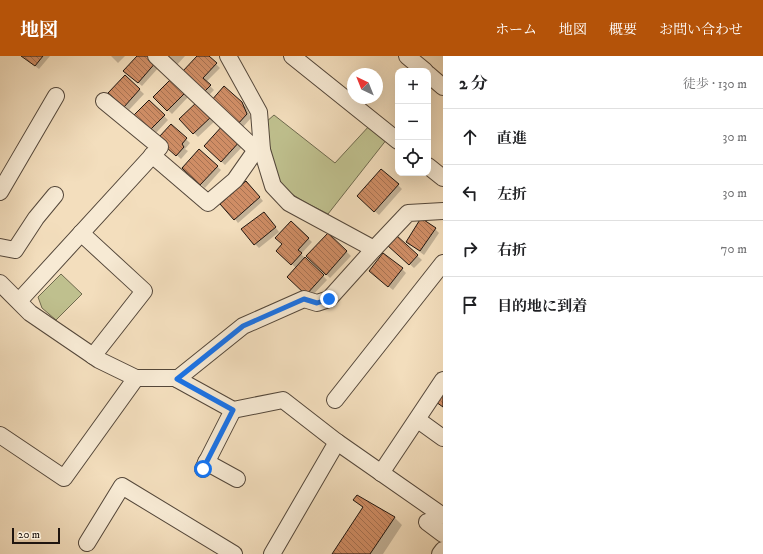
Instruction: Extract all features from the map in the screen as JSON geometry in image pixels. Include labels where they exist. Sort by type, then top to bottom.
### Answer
[{"type":"street","points":[[156,56],[259,150]]},
{"type":"street","points":[[228,56],[259,112],[259,150],[273,186],[289,203],[374,249]]},
{"type":"street","points":[[292,56],[397,140]]},
{"type":"street","points":[[407,56],[421,68]]},
{"type":"street","points":[[431,77],[443,87]]},
{"type":"street","points":[[0,192],[56,96]]},
{"type":"street","points":[[19,302],[160,147],[104,101]]},
{"type":"street","points":[[152,155],[208,203],[235,180],[259,150]]},
{"type":"street","points":[[431,168],[443,178]]},
{"type":"street","points":[[0,247],[15,250],[36,218],[55,195]]},
{"type":"street","points":[[177,379],[243,326],[304,299],[317,303],[329,299],[408,213],[443,211]]},
{"type":"street","points":[[81,233],[144,291],[94,356]]},
{"type":"street","points":[[335,400],[443,263]]},
{"type":"street","points":[[0,282],[30,313],[94,356],[136,378],[175,378],[233,410],[283,400],[337,442],[443,516]]},
{"type":"street","points":[[0,435],[64,478],[136,378]]},
{"type":"street","points":[[381,473],[418,420],[443,380]]},
{"type":"street","points":[[233,410],[204,466],[236,479]]},
{"type":"street","points":[[418,420],[443,438]]},
{"type":"street","points":[[272,554],[337,442]]},
{"type":"street","points":[[87,543],[122,486],[234,554]]},
{"type":"street","points":[[427,522],[443,534]]},
{"type":"street","points":[[440,554],[443,550]]},
{"type":"green space","points":[[274,115],[335,163],[370,125],[387,139],[328,214],[295,196],[286,189],[275,173],[269,154],[266,122]]},
{"type":"green space","points":[[61,274],[82,294],[56,320],[42,308],[38,297]]},
{"type":"building","points":[[21,56],[43,56],[35,66]]},
{"type":"building","points":[[137,56],[151,56],[157,61],[138,83],[123,71]]},
{"type":"building","points":[[197,56],[209,56],[217,63],[203,78],[211,85],[203,93],[182,72]]},
{"type":"building","points":[[125,75],[140,89],[124,107],[108,93]]},
{"type":"building","points":[[172,78],[186,92],[167,111],[153,97]]},
{"type":"building","points":[[224,86],[242,102],[247,114],[237,125],[211,101]]},
{"type":"building","points":[[149,100],[165,115],[150,130],[134,115]]},
{"type":"building","points":[[198,101],[212,116],[193,134],[179,119]]},
{"type":"building","points":[[171,124],[187,138],[182,144],[184,147],[176,156],[166,147],[159,137]]},
{"type":"building","points":[[224,124],[241,140],[221,162],[204,146]]},
{"type":"building","points":[[199,149],[218,166],[200,185],[182,168]]},
{"type":"building","points":[[381,169],[399,184],[374,212],[357,196]]},
{"type":"building","points":[[246,181],[260,197],[234,220],[220,204]]},
{"type":"building","points":[[264,212],[276,227],[254,245],[241,229]]},
{"type":"building","points":[[421,218],[436,228],[420,251],[406,242]]},
{"type":"building","points":[[291,221],[309,238],[298,250],[302,253],[291,265],[276,251],[282,244],[275,238]]},
{"type":"building","points":[[328,233],[347,251],[326,275],[306,256]]},
{"type":"building","points":[[396,235],[418,255],[409,265],[387,245]]},
{"type":"building","points":[[383,253],[403,268],[388,287],[369,271]]},
{"type":"building","points":[[305,257],[324,275],[306,295],[287,277]]},
{"type":"building","points":[[443,391],[443,407],[436,402]]},
{"type":"building","points":[[357,495],[395,517],[370,554],[332,554],[363,507],[353,500]]},
{"type":"route","points":[[203,469],[233,410],[177,379],[243,326],[304,299],[317,303],[329,299]]}]
